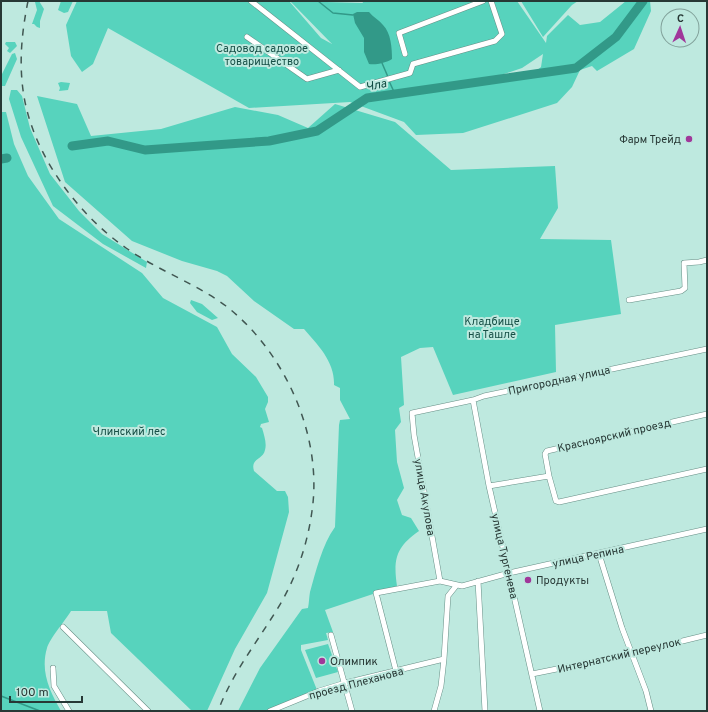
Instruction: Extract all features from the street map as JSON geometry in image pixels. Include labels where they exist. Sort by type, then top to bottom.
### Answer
[{"type":"street","points":[[251,1],[360,87],[410,73],[414,64],[495,41],[502,34],[491,1]]},
{"type":"street","points":[[405,54],[400,33],[483,1]]},
{"type":"street","points":[[247,37],[307,78],[338,70]]},
{"type":"street","points":[[629,300],[681,291],[685,288],[684,263],[707,260]]},
{"type":"street","name":"Пригородная улица","points":[[412,413],[484,396],[707,349]]},
{"type":"street","name":"улица Тургенева","points":[[472,400],[489,486],[540,711]]},
{"type":"street","name":"улица Акулова","points":[[412,413],[414,435],[440,581]]},
{"type":"street","name":"Красноярский проезд","points":[[707,414],[546,451],[545,454],[556,501],[559,502],[707,469]]},
{"type":"street","points":[[489,486],[549,476]]},
{"type":"street","name":"улица Репина","points":[[396,671],[376,593],[440,581],[456,586],[462,586],[509,573],[707,529]]},
{"type":"street","points":[[599,554],[622,628],[633,653],[651,711]]},
{"type":"street","points":[[478,581],[485,711]]},
{"type":"street","points":[[434,711],[441,686],[448,596],[456,586]]},
{"type":"street","points":[[63,627],[148,711]]},
{"type":"street","points":[[331,635],[352,711]]},
{"type":"street","name":"Интернатский переулок","points":[[532,674],[633,653],[707,635]]},
{"type":"street","name":"проезд Плеханова","points":[[270,711],[319,691],[345,683],[444,659]]},
{"type":"street","points":[[53,668],[54,686],[68,711]]},
{"type":"green space","points":[[39,1],[44,9],[40,21],[40,28],[32,24],[37,10],[35,2]]},
{"type":"green space","points":[[61,1],[73,1],[68,12],[64,13],[58,10]]},
{"type":"green space","name":"Садовод садовое товарищество","points":[[77,1],[289,1],[321,38],[332,44],[290,1],[363,3],[362,1],[517,1],[546,43],[547,36],[568,15],[580,25],[600,22],[626,1],[650,1],[651,11],[634,49],[597,71],[592,66],[580,70],[572,87],[557,103],[463,133],[416,135],[404,122],[350,102],[249,108],[108,28],[93,64],[82,72],[71,56],[66,25]],"holes":[[[543,54],[541,67],[534,73],[529,71],[501,75],[522,68]]]},
{"type":"green space","points":[[521,1],[578,1],[572,5],[543,37]]},
{"type":"green space","points":[[6,42],[15,42],[17,46],[10,53],[7,51],[9,48],[5,44]]},
{"type":"green space","points":[[15,53],[17,59],[5,86],[1,86],[1,76],[12,54]]},
{"type":"green space","points":[[58,83],[70,83],[68,90],[59,91],[60,88]]},
{"type":"green space","points":[[11,90],[17,90],[22,96],[30,128],[50,174],[79,211],[102,234],[147,262],[146,268],[103,244],[53,206],[21,137],[9,99]]},
{"type":"green space","name":"Кладбище на Ташле","points":[[37,96],[77,104],[91,136],[161,129],[235,107],[278,115],[308,128],[335,104],[395,122],[451,170],[555,166],[558,208],[540,239],[611,240],[621,314],[555,325],[556,372],[453,395],[433,347],[420,348],[401,357],[404,405],[399,408],[401,422],[395,430],[397,462],[404,488],[397,500],[402,515],[411,518],[419,531],[405,543],[398,554],[396,561],[397,586],[325,610],[333,632],[326,633],[328,640],[301,645],[301,650],[317,690],[266,711],[238,711],[260,668],[302,609],[308,608],[310,592],[320,558],[326,542],[335,527],[339,425],[340,420],[350,419],[340,400],[340,388],[334,385],[334,377],[329,361],[304,329],[294,329],[254,301],[227,276],[217,271],[182,261],[132,241],[65,182]]},
{"type":"green space","name":"Члинский лес","points":[[1,112],[6,112],[14,144],[28,176],[59,219],[142,273],[163,298],[217,327],[232,354],[256,377],[268,397],[268,402],[265,409],[269,422],[261,424],[260,427],[262,428],[266,447],[262,456],[255,461],[253,467],[254,471],[277,491],[285,491],[288,497],[289,512],[267,593],[235,649],[207,711],[192,711],[111,633],[107,611],[71,611],[51,639],[45,657],[45,673],[47,681],[61,711],[1,711]]},
{"type":"green space","points":[[191,300],[202,304],[218,318],[212,320],[197,312],[190,303]]},
{"type":"green space","name":"Олимпик","points":[[328,644],[338,672],[316,678],[305,650]]},
{"type":"shaded area","points":[[357,12],[369,12],[386,28],[392,50],[392,59],[387,62],[369,64],[364,52],[364,38],[355,23],[353,14]]},
{"type":"waterway","points":[[318,1],[333,13],[353,15]]},
{"type":"waterway","name":"Чла","points":[[72,146],[108,141],[145,150],[269,141],[317,131],[367,98],[576,68],[616,37],[643,1]]},
{"type":"waterway","points":[[382,63],[388,77]]},
{"type":"waterway","points":[[389,81],[395,94]]},
{"type":"waterway","name":"Чла","points":[[1,159],[7,158]]},
{"type":"waterway","points":[[1,696],[40,711]]},
{"type":"railway","points":[[28,1],[22,46],[21,68],[23,90],[35,136],[59,179],[90,217],[126,248],[214,298],[226,306],[247,325],[266,347],[282,371],[295,398],[305,425],[312,454],[314,483],[312,511],[307,538],[294,576],[283,600],[244,660],[218,711]]},
{"type":"place","name":"Фарм Трейд","points":[[689,139]]},
{"type":"place","name":"Продукты","points":[[528,580]]},
{"type":"place","name":"Олимпик","points":[[322,661]]}]
